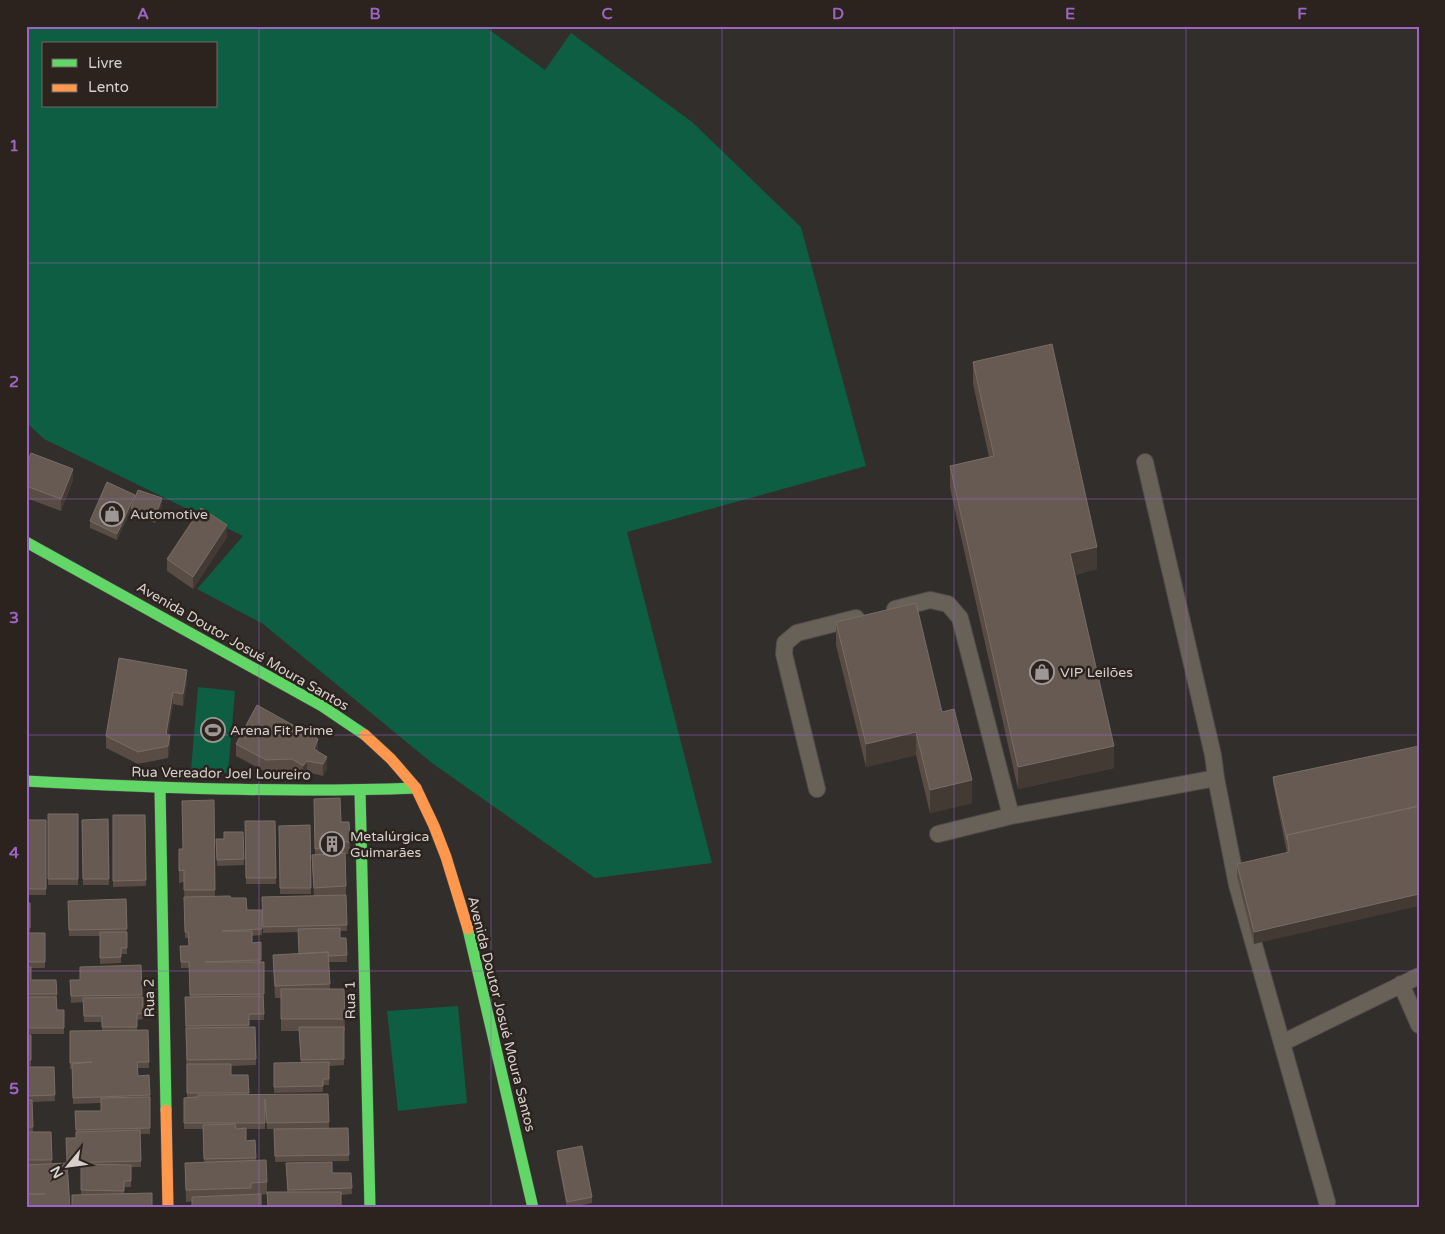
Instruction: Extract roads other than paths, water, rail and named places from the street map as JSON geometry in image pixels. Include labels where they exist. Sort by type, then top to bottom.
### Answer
[{"type":"street","name":"Avenida Doutor Josué Moura Santos","points":[[26,542],[322,706],[364,734],[391,759],[416,788],[446,857],[471,939],[533,1208]]},
{"type":"street","name":"Rua Vereador Joel Loureiro","points":[[26,780],[160,788],[360,791],[416,788]]},
{"type":"street","name":"Rua 2","points":[[160,788],[168,1208]]},
{"type":"street","name":"Rua 1","points":[[360,791],[370,1208]]},
{"type":"lane","points":[[1145,462],[1213,755],[1237,885],[1326,1202]]},
{"type":"lane","points":[[817,790],[784,654],[785,643],[797,633],[930,600],[948,604],[960,618],[1010,816]]},
{"type":"lane","points":[[938,834],[1010,816],[1216,778]]},
{"type":"lane","points":[[1282,1043],[1419,976]]},
{"type":"lane","points":[[1401,984],[1419,1025]]},
{"type":"place","name":"Automotive","points":[[112,514]]},
{"type":"place","name":"VIP Leilões","points":[[1042,672]]},
{"type":"place","name":"Arena Fit Prime","points":[[213,730]]},
{"type":"place","name":"Metalúrgica Guimarães","points":[[332,844]]}]
